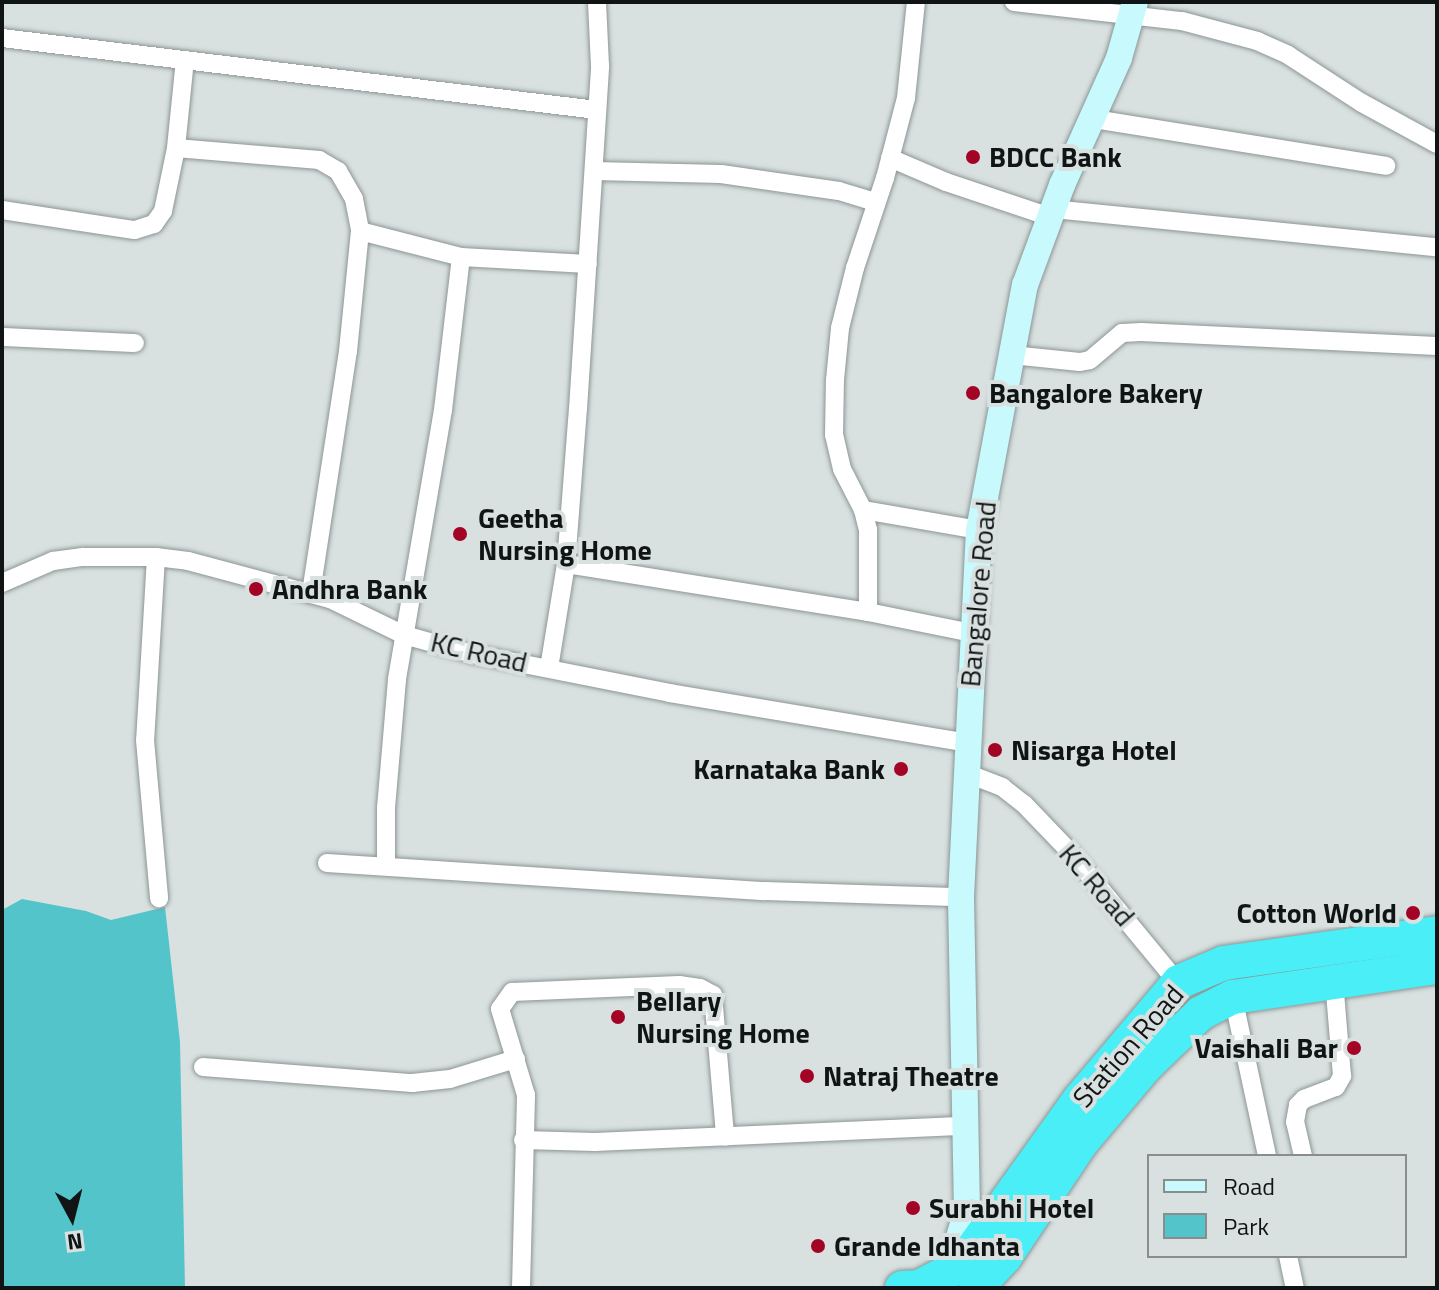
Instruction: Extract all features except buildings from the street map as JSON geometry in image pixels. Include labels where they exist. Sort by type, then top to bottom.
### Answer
[{"type":"highway","name":"Station Road","points":[[969,1282],[978,1245],[1016,1183],[1071,1111],[1179,982],[1224,963],[1437,933]]},
{"type":"highway","points":[[902,1288],[969,1282],[1005,1257],[1081,1143],[1146,1066],[1201,1013],[1233,997],[1437,967]]},
{"type":"street","points":[[549,668],[566,564],[588,264],[600,66],[597,2]]},
{"type":"street","points":[[868,612],[868,530],[863,510],[842,469],[834,435],[835,380],[840,328],[906,98],[916,2]]},
{"type":"street","points":[[1014,2],[1134,9],[1257,41],[1288,55],[1362,103],[1437,144]]},
{"type":"street","name":"Bangalore Road","points":[[969,1282],[961,897],[979,530],[1025,285],[1051,213],[1094,119],[1134,9]]},
{"type":"street","points":[[2,38],[597,110]]},
{"type":"street","points":[[2,210],[135,230],[154,224],[163,211],[176,148],[185,60]]},
{"type":"street","points":[[1094,119],[1386,166]]},
{"type":"street","points":[[176,148],[319,160],[338,171],[354,199],[360,231],[348,351],[311,594]]},
{"type":"street","points":[[890,158],[946,182],[1051,213],[1437,247]]},
{"type":"street","points":[[594,171],[721,174],[839,191],[876,202]]},
{"type":"street","points":[[360,231],[461,257],[588,264]]},
{"type":"street","points":[[386,866],[386,808],[404,635],[443,410],[461,257]]},
{"type":"street","points":[[1012,355],[1080,362],[1090,360],[1122,333],[1141,332],[1437,346]]},
{"type":"street","points":[[2,337],[135,343]]},
{"type":"street","points":[[863,510],[979,530]]},
{"type":"street","points":[[156,557],[145,740],[159,898]]},
{"type":"street","name":"KC Road","points":[[2,583],[53,561],[156,557],[188,561],[330,599],[404,635],[473,654],[670,693],[968,743]]},
{"type":"street","points":[[566,564],[868,612],[972,633]]},
{"type":"street","name":"KC Road","points":[[966,773],[1002,787],[1024,804],[1070,852],[1179,982],[1201,1013]]},
{"type":"street","points":[[327,863],[765,891],[961,897]]},
{"type":"street","points":[[1303,1154],[1295,1122],[1298,1105],[1304,1099],[1336,1087],[1342,1076],[1334,981]]},
{"type":"street","points":[[521,1288],[526,1095],[500,1009],[512,992],[679,985],[700,988],[713,995],[725,1136]]},
{"type":"street","points":[[1233,997],[1267,1154]]},
{"type":"street","points":[[203,1067],[412,1083],[450,1079],[516,1059]]},
{"type":"street","points":[[523,1140],[595,1142],[965,1126]]},
{"type":"street","name":"Bangalore Road","points":[[967,1211],[978,1245]]},
{"type":"street","points":[[1288,1258],[1295,1288]]},
{"type":"green space","points":[[22,899],[86,911],[111,920],[165,907],[180,1042],[185,1288],[2,1288],[2,910]]},
{"type":"place","name":"BDCC Bank","points":[[973,157]]},
{"type":"place","name":"Bangalore Bakery","points":[[973,393]]},
{"type":"place","name":"Geetha Nursing Home","points":[[460,534]]},
{"type":"place","name":"Andhra Bank","points":[[256,589]]},
{"type":"place","name":"Nisarga Hotel","points":[[995,750]]},
{"type":"place","name":"Karnataka Bank","points":[[901,769]]},
{"type":"place","name":"Cotton World","points":[[1413,913]]},
{"type":"place","name":"Bellary Nursing Home","points":[[618,1017]]},
{"type":"place","name":"Vaishali Bar","points":[[1354,1048]]},
{"type":"place","name":"Natraj Theatre","points":[[807,1076]]},
{"type":"place","name":"Surabhi Hotel","points":[[913,1208]]},
{"type":"place","name":"Grande Idhanta","points":[[818,1246]]}]
